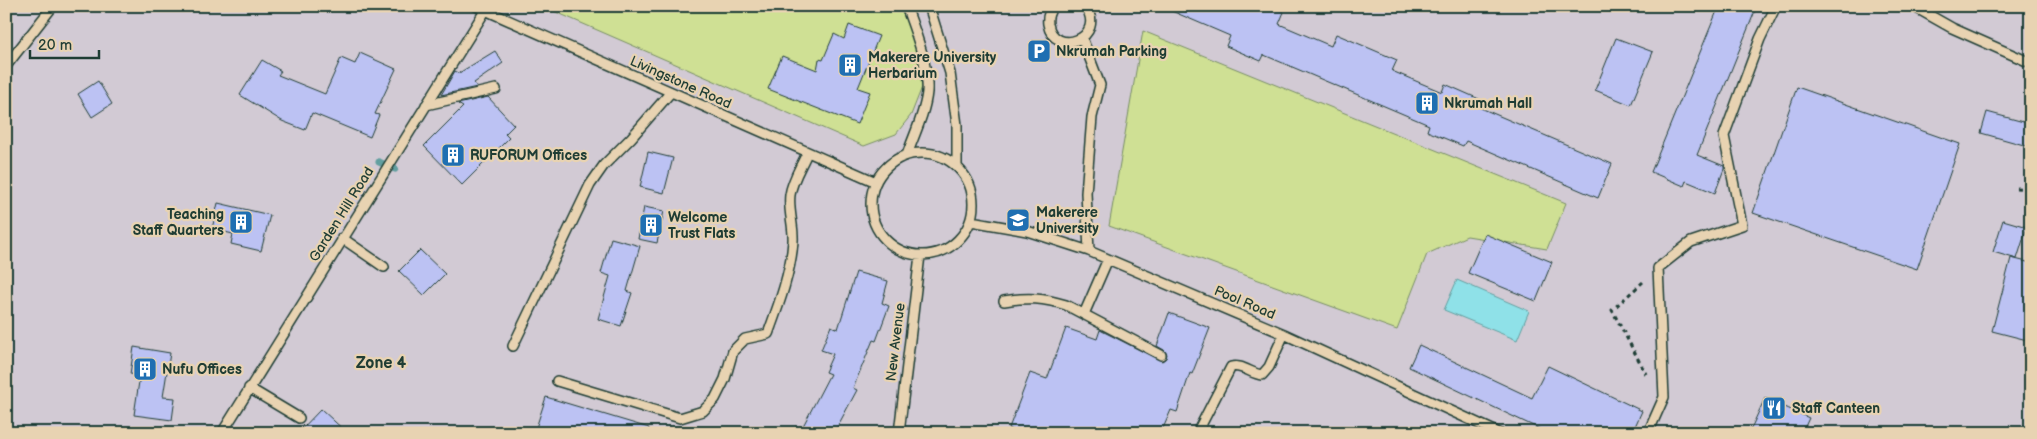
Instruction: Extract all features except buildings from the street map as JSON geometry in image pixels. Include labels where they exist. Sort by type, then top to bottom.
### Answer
[{"type":"lane","points":[[6,66],[53,6]]},
{"type":"lane","name":"Livingstone Road","points":[[476,6],[876,182]]},
{"type":"lane","points":[[906,6],[924,64],[927,91],[907,155]]},
{"type":"lane","points":[[929,6],[950,73],[957,125],[957,165]]},
{"type":"lane","points":[[1054,6],[1050,10],[1049,29],[1055,37],[1063,42],[1073,42],[1082,38],[1088,31],[1091,22],[1090,12],[1085,6]]},
{"type":"lane","points":[[1648,433],[1664,397],[1658,268],[1691,242],[1742,225],[1724,136],[1760,39],[1776,6]]},
{"type":"lane","points":[[1912,6],[1952,28],[2031,63]]},
{"type":"lane","name":"Garden Hill Road","points":[[222,433],[485,11]]},
{"type":"lane","points":[[1082,38],[1100,85],[1092,117],[1086,193],[1089,252]]},
{"type":"lane","points":[[426,105],[496,89]]},
{"type":"lane","points":[[513,346],[590,185],[604,165],[632,138],[671,92]]},
{"type":"lane","points":[[921,152],[935,154],[957,165],[971,185],[974,197],[971,221],[965,233],[945,250],[933,254],[920,255],[908,253],[889,243],[875,225],[871,204],[876,182],[894,160],[907,155],[921,152]]},
{"type":"lane","points":[[557,381],[680,418],[703,411],[715,398],[722,385],[733,351],[745,339],[768,334],[790,261],[793,240],[790,197],[794,181],[807,153]]},
{"type":"lane","name":"Pool Road","points":[[971,221],[1027,231],[1108,259],[1284,334],[1499,433]]},
{"type":"lane","points":[[342,238],[384,268]]},
{"type":"lane","name":"New Avenue","points":[[899,433],[920,255]]},
{"type":"lane","points":[[1084,314],[1108,259]]},
{"type":"lane","points":[[1004,301],[1032,298],[1050,300],[1084,314],[1161,355]]},
{"type":"lane","points":[[1197,433],[1231,367],[1239,366],[1255,374],[1262,375],[1269,367],[1284,334]]},
{"type":"lane","points":[[249,388],[299,418]]},
{"type":"path","points":[[2016,188],[2031,190]]},
{"type":"path","points":[[1648,378],[1612,310],[1658,268]]},
{"type":"shaded area","name":"Makerere University","points":[[6,6],[2031,6],[2031,433],[6,433]]},
{"type":"green space","points":[[542,6],[899,6],[915,40],[922,87],[911,115],[896,134],[864,146]]},
{"type":"green space","points":[[1143,31],[1566,203],[1547,249],[1467,236],[1427,254],[1397,330],[1109,226]]},
{"type":"water","points":[[1457,280],[1529,311],[1517,340],[1444,310]]},
{"type":"waterway","points":[[379,162],[395,169]]},
{"type":"place","name":"Nkrumah Parking","points":[[1039,51]]},
{"type":"place","name":"Makerere University Herbarium","points":[[850,65]]},
{"type":"place","name":"Nkrumah Hall","points":[[1427,103]]},
{"type":"place","name":"RUFORUM Offices","points":[[453,155]]},
{"type":"place","name":"Makerere University","points":[[1018,220]]},
{"type":"place","name":"Teaching Staff Quarters","points":[[241,222]]},
{"type":"place","name":"Welcome Trust Flats","points":[[651,225]]},
{"type":"place","name":"Nufu Offices","points":[[145,369]]},
{"type":"place","name":"Staff Canteen","points":[[1774,408]]},
{"type":"district","name":"Zone 4","points":[[381,362]]}]
